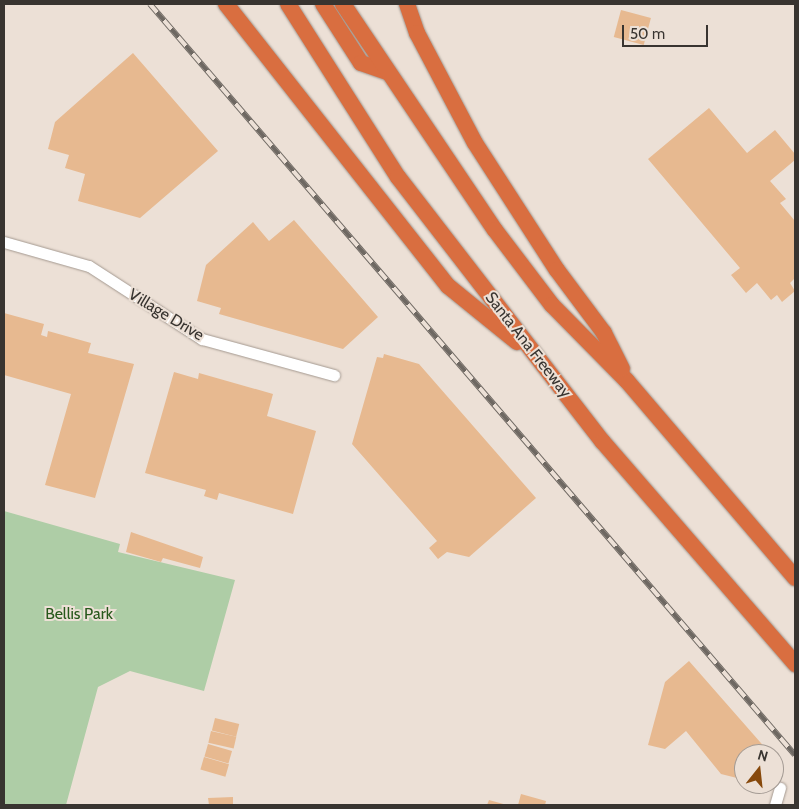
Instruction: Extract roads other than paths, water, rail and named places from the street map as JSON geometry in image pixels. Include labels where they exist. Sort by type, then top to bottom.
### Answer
[{"type":"highway","points":[[226,4],[448,286],[538,359]]},
{"type":"highway","name":"Santa Ana Freeway","points":[[288,4],[398,177],[604,442],[795,664]]},
{"type":"highway","points":[[323,4],[362,63],[387,72]]},
{"type":"highway","points":[[343,4],[495,230],[552,305],[627,381],[795,578]]},
{"type":"highway","points":[[408,4],[417,34],[475,143],[547,255],[604,333],[627,381]]},
{"type":"street","name":"Village Drive","points":[[4,242],[89,266],[202,339],[334,375]]},
{"type":"railway","points":[[150,4],[795,755]]},
{"type":"park label","name":"Bellis Park","points":[[79,614]]}]
